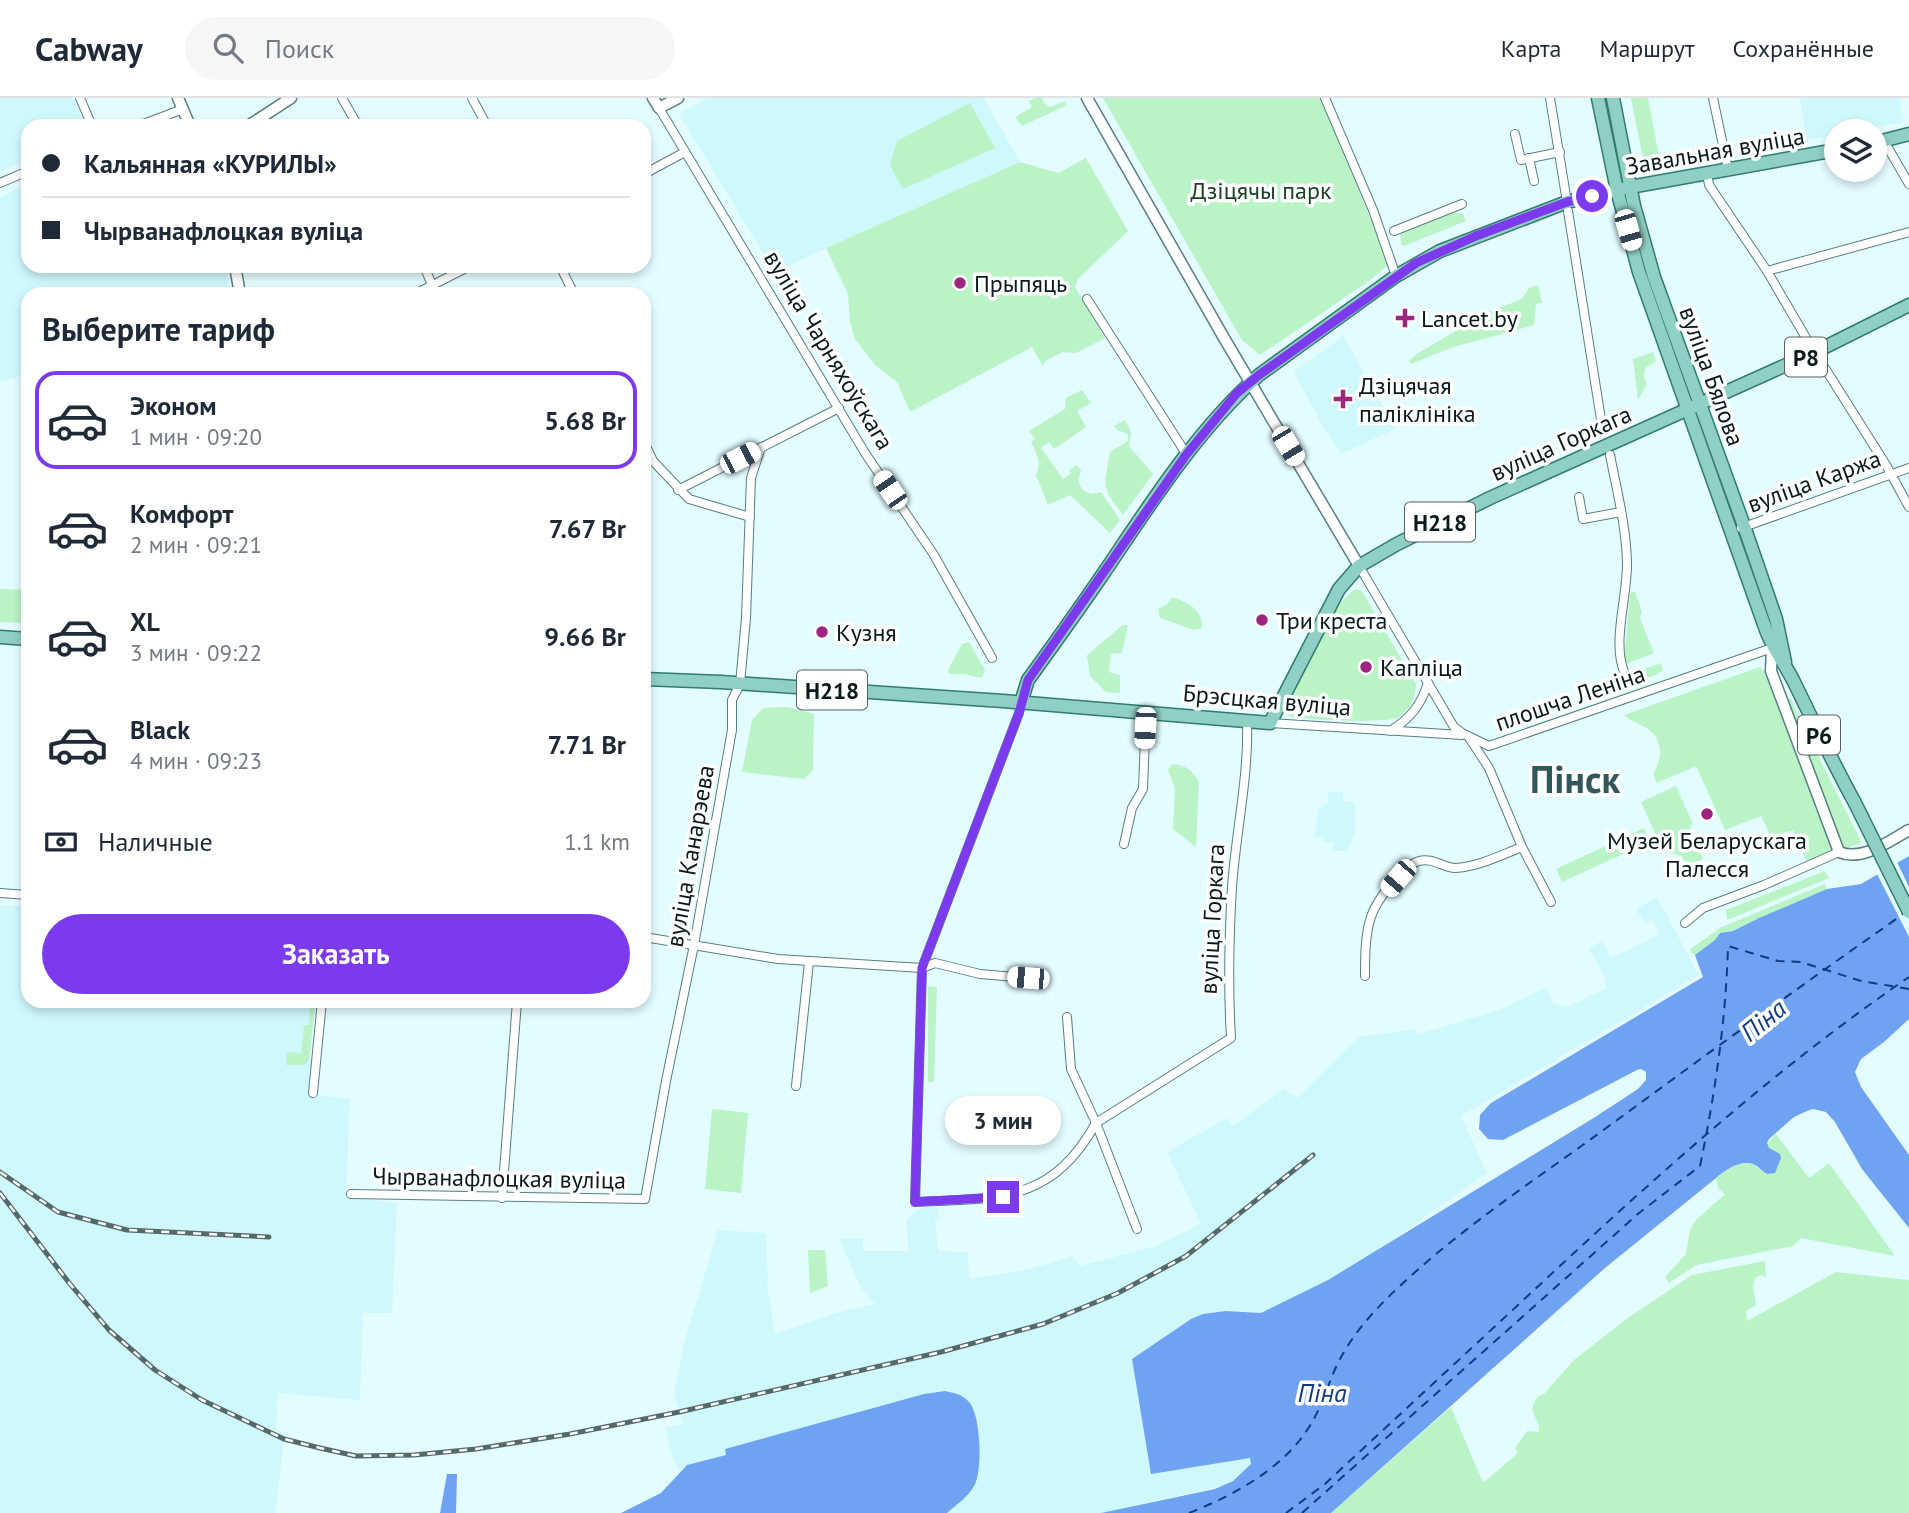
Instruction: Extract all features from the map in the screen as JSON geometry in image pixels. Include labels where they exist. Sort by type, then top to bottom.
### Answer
[{"type":"main road","points":[[178,98],[187,119]]},
{"type":"main road","points":[[259,119],[291,98]]},
{"type":"main road","points":[[656,103],[678,98]]},
{"type":"main road","points":[[1087,98],[1224,338],[1359,566]]},
{"type":"main road","name":"вуліца Бялова","points":[[1598,98],[1623,188],[1694,407],[1738,529],[1776,619],[1777,646],[1771,671],[1839,852]]},
{"type":"main road","name":"вуліца Бялова","points":[[1613,98],[1623,188]]},
{"type":"main road","points":[[1887,140],[1909,134]]},
{"type":"main road","name":"Завальная вуліца","points":[[1021,702],[1028,680],[1186,455],[1237,393],[1396,276],[1452,246],[1567,202],[1623,188],[1824,152]]},
{"type":"main road","name":"вуліца Горкага","points":[[1270,723],[1339,589],[1359,566],[1481,502],[1815,352],[1909,305]]},
{"type":"main road","points":[[0,637],[21,638]]},
{"type":"main road","name":"вуліца Бялова","points":[[1777,646],[1832,762],[1909,912]]},
{"type":"main road","name":"Брэсцкая вуліца","points":[[651,679],[1021,702],[1270,723]]},
{"type":"main road","points":[[1839,852],[1849,856],[1860,854],[1909,830]]},
{"type":"street","points":[[80,98],[89,119]]},
{"type":"street","points":[[342,98],[354,119]]},
{"type":"street","points":[[472,98],[483,119]]},
{"type":"street","points":[[1325,98],[1373,210],[1396,276]]},
{"type":"street","points":[[1550,98],[1566,196]]},
{"type":"street","points":[[1713,98],[1728,169]]},
{"type":"street","name":"вуліца Чарняхоўскага","points":[[656,103],[865,453],[934,555],[992,658]]},
{"type":"street","points":[[157,119],[183,109]]},
{"type":"street","points":[[1515,134],[1521,160],[1560,152]]},
{"type":"street","points":[[651,170],[685,152]]},
{"type":"street","points":[[1887,153],[1909,184]]},
{"type":"street","points":[[1530,158],[1534,181]]},
{"type":"street","points":[[1707,173],[1709,185],[1767,271],[1892,474],[1893,481],[1909,507]]},
{"type":"street","points":[[0,183],[21,174]]},
{"type":"street","points":[[1394,231],[1462,204]]},
{"type":"street","points":[[1568,211],[1603,432]]},
{"type":"street","points":[[1767,271],[1909,232]]},
{"type":"street","points":[[427,273],[432,285]]},
{"type":"street","points":[[428,287],[456,273]]},
{"type":"street","points":[[1087,299],[1186,455]]},
{"type":"street","points":[[678,490],[839,408]]},
{"type":"street","name":"вуліца Канарэева","points":[[645,1199],[732,730],[732,700],[740,684],[746,618],[751,478],[761,447]]},
{"type":"street","points":[[1610,455],[1627,564],[1620,643],[1625,674]]},
{"type":"street","points":[[651,457],[678,490],[689,499],[750,517]]},
{"type":"street","name":"вуліца Каржа","points":[[1738,529],[1909,468]]},
{"type":"street","points":[[1579,497],[1583,519],[1621,512]]},
{"type":"street","points":[[1359,566],[1454,727],[1468,736]]},
{"type":"street","name":"плошча Леніна","points":[[1468,736],[1489,746],[1777,646]]},
{"type":"street","points":[[1390,731],[1402,724],[1417,709],[1428,683]]},
{"type":"street","points":[[1021,702],[922,968],[915,1202],[1003,1197],[1033,1188],[1054,1176],[1096,1123]]},
{"type":"street","points":[[1124,844],[1132,808],[1143,789],[1146,712]]},
{"type":"street","name":"вуліца Горкага","points":[[1096,1123],[1231,1038],[1229,1005],[1232,887],[1245,768],[1247,719]]},
{"type":"street","name":"Брэсцкая вуліца","points":[[1270,723],[1468,736]]},
{"type":"street","name":"плошча Леніна","points":[[1468,736],[1489,768],[1522,847],[1552,902]]},
{"type":"street","points":[[1364,976],[1371,916],[1387,890],[1408,866],[1422,860],[1459,867],[1483,862],[1522,847]]},
{"type":"street","points":[[1685,923],[1703,908],[1839,852]]},
{"type":"street","points":[[0,894],[21,895]]},
{"type":"street","points":[[651,938],[809,962],[922,968],[934,963],[980,974],[1028,978]]},
{"type":"street","points":[[796,1086],[809,962]]},
{"type":"street","points":[[313,1093],[321,1008]]},
{"type":"street","points":[[502,1198],[516,1008]]},
{"type":"street","points":[[1067,1017],[1071,1069],[1096,1123],[1137,1229]]},
{"type":"street","name":"Чырванафлоцкая вуліца","points":[[351,1194],[645,1199]]},
{"type":"shaded area","points":[[0,98],[73,98],[82,119],[21,119],[21,163],[0,172]]},
{"type":"shaded area","points":[[708,98],[984,98],[1020,162],[775,273],[679,114]]},
{"type":"shaded area","points":[[1800,98],[1899,98],[1904,122],[1887,125],[1887,119],[1824,119],[1824,137],[1806,140]]},
{"type":"shaded area","points":[[21,187],[21,273],[226,273],[230,287],[21,287],[21,376],[0,382],[0,197]]},
{"type":"shaded area","name":"Дзіцячая паліклініка","points":[[1344,336],[1395,429],[1341,454],[1322,425],[1294,371]]},
{"type":"shaded area","points":[[1328,792],[1343,792],[1343,802],[1355,802],[1355,835],[1347,851],[1333,851],[1333,842],[1323,842],[1323,837],[1314,837],[1319,808],[1328,803]]},
{"type":"shaded area","points":[[1657,897],[1699,975],[1461,1116],[1487,1173],[1379,1250],[1328,1280],[1261,1313],[1226,1311],[1203,1314],[1191,1319],[1133,1358],[1251,1458],[1251,1464],[1246,1470],[1226,1485],[1101,1513],[947,1513],[968,1494],[977,1479],[978,1436],[955,1393],[945,1391],[924,1394],[725,1449],[726,1455],[692,1463],[679,1472],[665,1428],[683,1424],[674,1395],[684,1344],[718,1230],[766,1233],[768,1289],[775,1334],[832,1314],[875,1304],[861,1288],[839,1239],[863,1238],[863,1251],[908,1251],[907,1219],[921,1208],[938,1207],[939,1219],[935,1219],[938,1251],[967,1252],[970,1279],[1030,1269],[1072,1256],[1080,1266],[1156,1246],[1201,1224],[1167,1152],[1227,1118],[1233,1126],[1284,1089],[1297,1098],[1359,1037],[1414,1029],[1419,1034],[1502,1009],[1546,988],[1553,1003],[1568,1007],[1606,988],[1605,979],[1589,948],[1602,941],[1611,958],[1660,934],[1652,920],[1645,924],[1636,909]]},
{"type":"shaded area","points":[[0,905],[21,906],[21,1008],[309,1008],[312,1095],[350,1099],[346,1190],[349,1198],[397,1203],[392,1313],[363,1313],[360,1400],[278,1393],[276,1430],[285,1432],[275,1513],[0,1513]]},
{"type":"green space","points":[[1042,98],[1050,107],[1065,101],[1067,105],[1022,126],[1015,117],[1032,107],[1029,101]]},
{"type":"green space","name":"Дзіцячы парк","points":[[1103,98],[1321,98],[1389,264],[1369,281],[1260,355],[1242,340]]},
{"type":"green space","points":[[1631,98],[1648,98],[1661,167],[1645,169]]},
{"type":"green space","points":[[970,103],[995,148],[903,189],[890,165],[897,141]]},
{"type":"green space","name":"Прыпяць","points":[[1086,158],[1128,231],[1078,279],[1075,287],[1105,338],[1076,353],[1063,352],[1045,361],[1043,366],[1032,347],[910,412],[897,382],[875,365],[855,339],[850,322],[848,294],[826,248],[1020,162],[1058,173]]},
{"type":"green space","points":[[1453,212],[1463,214],[1466,221],[1404,246],[1401,244],[1401,232]]},
{"type":"green space","points":[[1538,285],[1542,303],[1536,304],[1534,325],[1450,348],[1411,364],[1409,361],[1484,314],[1522,299],[1529,288]]},
{"type":"green space","points":[[1653,352],[1656,361],[1645,368],[1647,384],[1638,400],[1633,359]]},
{"type":"green space","points":[[1082,390],[1091,403],[1077,411],[1086,427],[1054,449],[1049,442],[1041,448],[1063,479],[1071,474],[1069,470],[1077,465],[1081,471],[1078,480],[1082,488],[1093,494],[1101,492],[1120,520],[1110,533],[1070,495],[1048,505],[1036,475],[1039,462],[1031,442],[1035,439],[1029,431],[1065,409],[1066,398]]},
{"type":"green space","points":[[1125,420],[1131,432],[1129,446],[1153,474],[1123,515],[1110,497],[1105,480],[1110,452],[1128,441],[1128,434],[1114,426]]},
{"type":"green space","points":[[0,589],[21,590],[21,623],[0,622]]},
{"type":"green space","points":[[1356,589],[1362,591],[1416,684],[1412,703],[1403,714],[1392,719],[1346,721],[1289,716],[1285,709],[1317,643],[1338,608]]},
{"type":"green space","points":[[1632,592],[1635,592],[1642,611],[1640,618],[1654,653],[1626,664],[1624,662]]},
{"type":"green space","points":[[1173,597],[1197,611],[1202,628],[1194,630],[1160,618],[1158,609]]},
{"type":"green space","points":[[1123,625],[1128,625],[1122,653],[1111,654],[1109,672],[1120,675],[1120,693],[1106,692],[1090,676],[1087,655]]},
{"type":"green space","points":[[969,642],[985,670],[982,678],[949,674],[948,670],[962,644]]},
{"type":"green space","points":[[1661,663],[1663,670],[1656,675],[1610,690],[1606,686],[1607,683]]},
{"type":"green space","points":[[1760,667],[1772,686],[1832,845],[1831,851],[1808,864],[1793,830],[1771,837],[1761,816],[1725,830],[1696,766],[1657,783],[1653,774],[1659,761],[1658,741],[1650,730],[1624,715]]},
{"type":"green space","points":[[1791,698],[1862,843],[1846,848],[1842,845],[1792,714],[1787,699]]},
{"type":"green space","points":[[787,707],[814,714],[813,770],[804,779],[742,772],[752,720],[763,708]]},
{"type":"green space","points":[[1172,764],[1188,769],[1199,782],[1196,847],[1173,829],[1175,789],[1168,770]]},
{"type":"green space","points":[[1676,786],[1693,824],[1690,826],[1703,859],[1686,866],[1682,856],[1663,851],[1641,802]]},
{"type":"green space","points":[[1644,828],[1654,853],[1634,849],[1562,882],[1556,869]]},
{"type":"green space","points":[[1825,871],[1829,878],[1727,920],[1726,910]]},
{"type":"green space","points":[[1825,884],[1827,889],[1733,931],[1720,933],[1695,955],[1691,952],[1690,949],[1722,927]]},
{"type":"green space","points":[[928,986],[937,987],[934,1082],[928,1082]]},
{"type":"green space","points":[[310,1008],[315,1008],[309,1060],[304,1065],[286,1065],[287,1052],[301,1053],[304,1025],[309,1025]]},
{"type":"green space","points":[[712,1109],[748,1113],[741,1193],[705,1189]]},
{"type":"green space","points":[[1776,1134],[1809,1178],[1829,1163],[1895,1256],[1801,1238],[1793,1246],[1696,1265],[1669,1283],[1665,1277],[1686,1254],[1690,1230],[1696,1220],[1725,1194],[1718,1188],[1716,1178],[1732,1167],[1744,1163],[1760,1170],[1778,1166],[1780,1154],[1769,1149],[1767,1143]]},
{"type":"green space","points":[[808,1250],[825,1250],[828,1286],[810,1293]]},
{"type":"green space","points":[[1765,1261],[1766,1278],[1761,1275],[1756,1277],[1753,1285],[1756,1305],[1746,1311],[1747,1321],[1836,1272],[1909,1280],[1909,1513],[1331,1513],[1451,1407],[1483,1483],[1518,1453],[1515,1448],[1527,1431],[1539,1432],[1533,1411],[1534,1403],[1574,1360],[1625,1320],[1692,1275]]},
{"type":"water","name":"Піна","points":[[1909,856],[1909,1019],[1861,1059],[1855,1072],[1861,1087],[1909,1155],[1909,1228],[1862,1169],[1835,1122],[1826,1112],[1813,1109],[1807,1111],[1794,1117],[1769,1139],[1769,1148],[1780,1154],[1781,1158],[1775,1173],[1767,1174],[1755,1165],[1743,1163],[1720,1175],[1605,1268],[1331,1513],[1101,1513],[1215,1489],[1233,1481],[1251,1464],[1250,1458],[1151,1474],[1132,1359],[1191,1319],[1203,1314],[1226,1311],[1261,1313],[1328,1280],[1592,1119],[1638,1089],[1646,1080],[1646,1072],[1637,1070],[1503,1140],[1488,1139],[1479,1129],[1480,1115],[1491,1103],[1703,977],[1695,955],[1720,933],[1733,931],[1827,889],[1861,884]]},
{"type":"water","points":[[945,1391],[955,1393],[969,1402],[976,1418],[979,1443],[979,1468],[974,1486],[947,1513],[621,1513],[661,1493],[687,1465],[726,1455],[725,1449],[924,1394]]},
{"type":"water","points":[[447,1474],[457,1474],[456,1513],[440,1513]]},
{"type":"pier","points":[[1896,860],[1909,887],[1909,937],[1876,872]]},
{"type":"ferry route","points":[[1189,1513],[1253,1481],[1294,1447],[1315,1417],[1336,1367],[1351,1340],[1370,1316],[1435,1255],[1504,1201],[1902,915]]},
{"type":"ferry route","points":[[1302,1513],[1639,1213],[1700,1166],[1719,1057],[1728,946],[1778,961],[1801,962],[1861,981],[1909,989]]},
{"type":"ferry route","points":[[1286,1513],[1325,1484],[1590,1238],[1722,1121],[1814,1047],[1909,977]]},
{"type":"railway","points":[[0,1193],[109,1330],[155,1370],[202,1400],[284,1439],[356,1456],[414,1455],[476,1449],[570,1434],[679,1412],[941,1352],[1043,1324],[1118,1293],[1186,1256],[1313,1155]]},
{"type":"railway","points":[[0,1172],[58,1212],[127,1230],[269,1237]]},
{"type":"place","name":"Прыпяць","points":[[960,283]]},
{"type":"place","name":"Lancet.by","points":[[1405,318]]},
{"type":"place","name":"Дзіцячая паліклініка","points":[[1343,399]]},
{"type":"place","name":"Три креста","points":[[1262,620]]},
{"type":"place","name":"Кузня","points":[[822,632]]},
{"type":"place","name":"Капліца","points":[[1366,667]]},
{"type":"place","name":"Музей Беларускага Палесся","points":[[1707,814]]},
{"type":"district","name":"Пінск","points":[[1575,778]]},
{"type":"route","points":[[1003,1197],[915,1202],[922,968],[1019,713],[1028,680],[1186,455],[1237,393],[1416,263],[1476,236],[1567,202],[1592,196]]}]
